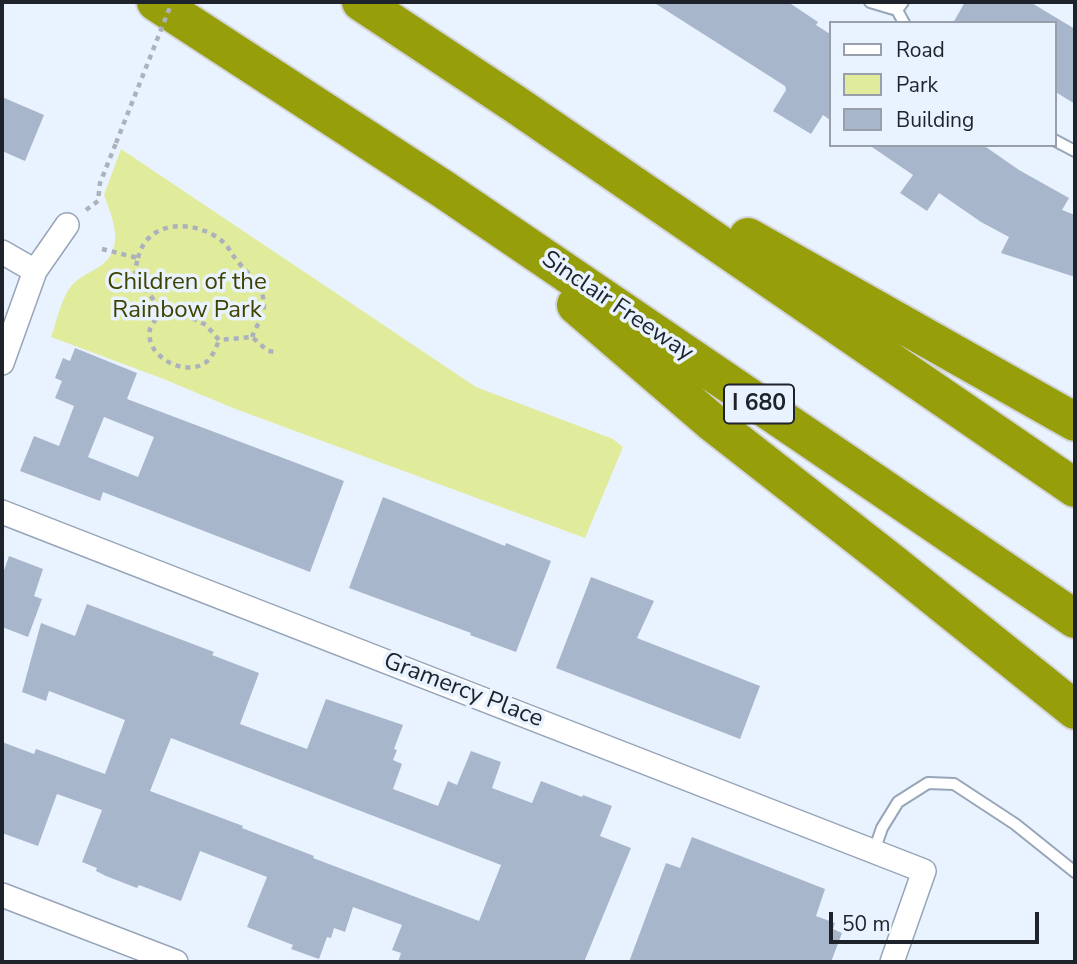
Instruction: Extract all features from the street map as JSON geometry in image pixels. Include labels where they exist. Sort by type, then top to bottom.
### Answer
[{"type":"highway","name":"Sinclair Freeway","points":[[156,2],[443,189],[1075,619]]},
{"type":"highway","points":[[361,2],[515,104],[1075,488]]},
{"type":"highway","points":[[515,104],[1075,422]]},
{"type":"highway","points":[[443,189],[713,423],[1075,710]]},
{"type":"street","points":[[2,363],[36,271],[67,225]]},
{"type":"street","points":[[2,252],[36,271]]},
{"type":"street","name":"Gramercy Place","points":[[2,512],[924,871],[892,962]]},
{"type":"street","points":[[2,895],[176,962]]},
{"type":"lane","points":[[870,2],[900,6]]},
{"type":"lane","points":[[1056,141],[1075,151]]},
{"type":"lane","points":[[874,851],[882,828],[898,802],[928,783],[954,784],[1015,824],[1075,872]]},
{"type":"path","points":[[67,225],[98,201],[100,183],[172,2]]},
{"type":"path","points":[[219,340],[206,325],[162,311],[138,279],[135,270],[140,249],[146,240],[166,227],[178,225],[214,235],[260,286],[265,305],[252,337]]},
{"type":"path","points":[[102,249],[138,258]]},
{"type":"path","points":[[162,311],[150,329],[151,339],[162,358],[171,365],[196,368],[207,362],[219,340]]},
{"type":"path","points":[[219,340],[252,337],[268,351],[276,352]]},
{"type":"green space","name":"Children of the Rainbow Park","points":[[121,149],[476,387],[613,439],[623,447],[585,538],[233,408],[51,337],[68,290],[104,263],[115,244],[114,227],[104,195]]},
{"type":"building","points":[[653,2],[788,2],[818,22],[816,25],[828,33],[828,119],[823,115],[811,134],[773,111],[786,90],[785,86]]},
{"type":"building","points":[[965,2],[1030,2],[1075,29],[1075,104],[1056,92],[1056,21],[954,21]]},
{"type":"building","points":[[2,97],[44,115],[25,161],[2,151]]},
{"type":"building","points":[[872,147],[986,147],[1019,170],[1069,198],[1062,210],[1075,215],[1075,277],[1001,253],[1009,237],[981,222],[939,193],[927,211],[900,193],[913,175]]},
{"type":"building","points":[[75,348],[137,373],[127,399],[344,481],[310,572],[103,492],[100,501],[20,471],[34,436],[59,446],[74,406],[55,398],[62,381],[55,378],[63,358],[70,361]],"holes":[[[104,417],[154,437],[138,477],[88,457]]]},
{"type":"building","points":[[383,497],[505,546],[506,543],[551,561],[516,652],[349,588]]},
{"type":"building","points":[[9,556],[43,569],[34,596],[42,599],[28,637],[2,627],[2,576]]},
{"type":"building","points":[[591,577],[654,601],[637,638],[760,686],[740,739],[556,668]]},
{"type":"building","points":[[87,604],[214,652],[212,655],[259,673],[240,724],[307,749],[326,699],[403,725],[394,749],[397,750],[393,760],[402,764],[393,789],[438,806],[448,781],[457,785],[471,751],[501,762],[492,788],[532,803],[541,781],[612,806],[600,836],[631,848],[584,962],[398,962],[401,953],[392,950],[402,925],[353,907],[345,932],[334,928],[331,938],[327,937],[319,959],[291,949],[293,945],[247,927],[267,877],[200,851],[181,901],[106,876],[96,871],[97,868],[82,862],[102,810],[57,794],[38,846],[2,833],[2,742],[34,754],[36,749],[105,774],[125,720],[49,691],[46,701],[22,692],[41,623],[75,636]],"holes":[[[171,738],[501,865],[479,921],[313,858],[314,856],[242,828],[243,826],[150,791]]]},
{"type":"building","points":[[692,837],[825,889],[816,916],[835,923],[833,929],[842,933],[831,962],[629,962],[666,863],[680,868]]}]
